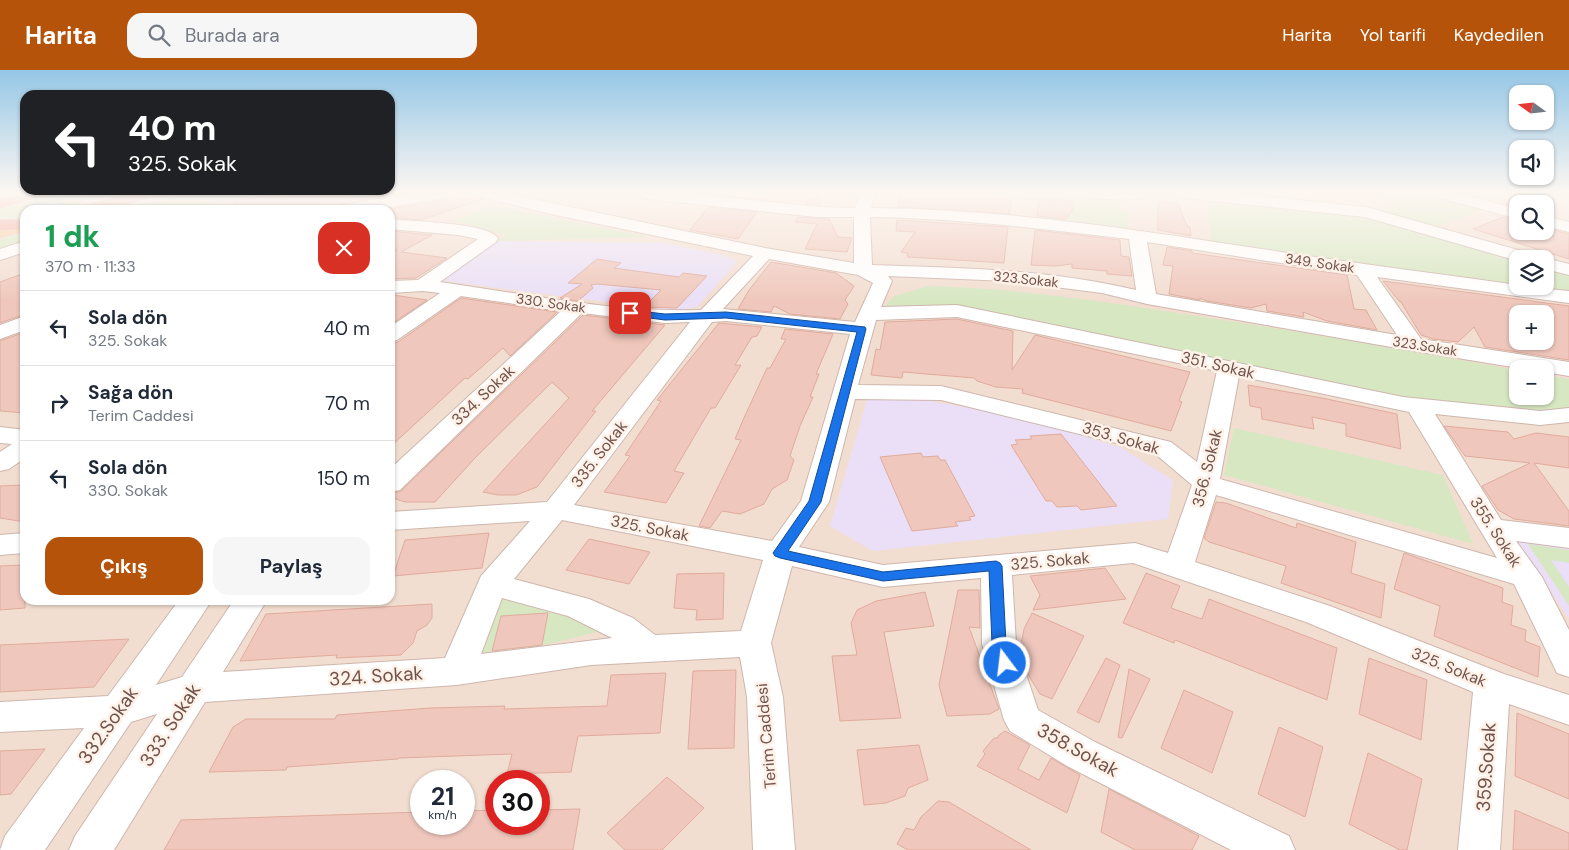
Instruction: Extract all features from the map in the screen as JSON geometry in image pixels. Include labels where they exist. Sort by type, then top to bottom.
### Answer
[{"type":"street","points":[[423,285],[490,238],[484,234],[444,229]]},
{"type":"street","name":"323.Sokak","points":[[682,229],[765,253],[863,270],[1008,276],[1102,287],[1147,298],[1414,345],[1569,369]]},
{"type":"street","points":[[862,229],[863,270]]},
{"type":"street","points":[[1142,229],[1147,298]]},
{"type":"street","name":"349. Sokak","points":[[1159,229],[1363,270],[1569,297]]},
{"type":"street","points":[[1427,229],[1509,253]]},
{"type":"street","points":[[1440,233],[1449,229]]},
{"type":"street","name":"335. Sokak","points":[[456,671],[492,584],[555,510],[706,316],[765,253]]},
{"type":"street","points":[[0,255],[20,255]]},
{"type":"street","points":[[0,267],[20,257]]},
{"type":"street","points":[[1554,266],[1569,270]]},
{"type":"street","name":"Terim Caddesi","points":[[774,850],[765,697],[754,643],[780,553],[815,502],[864,322],[883,281],[863,270]]},
{"type":"street","points":[[1363,270],[1414,345]]},
{"type":"street","name":"330. Sokak","points":[[395,287],[423,285],[576,307],[665,317],[726,315],[864,322]]},
{"type":"street","points":[[395,333],[457,290]]},
{"type":"street","name":"334. Sokak","points":[[395,479],[576,307]]},
{"type":"street","name":"351. Sokak","points":[[864,322],[925,311],[965,313],[1097,338],[1229,368],[1417,405],[1540,418],[1569,415]]},
{"type":"street","points":[[0,332],[20,324]]},
{"type":"street","name":"356. Sokak","points":[[1178,567],[1206,482],[1229,368]]},
{"type":"street","name":"353. Sokak","points":[[845,392],[941,393],[1162,447],[1206,482],[1526,577]]},
{"type":"street","name":"355. Sokak","points":[[1417,405],[1492,528],[1526,577],[1569,663]]},
{"type":"street","points":[[0,435],[20,437]]},
{"type":"street","points":[[0,463],[20,449]]},
{"type":"street","name":"325. Sokak","points":[[395,521],[555,510],[780,553],[883,576],[1135,552],[1318,614],[1492,684],[1569,710]]},
{"type":"street","points":[[1492,528],[1569,538]]},
{"type":"street","points":[[0,545],[20,543]]},
{"type":"street","name":"358.Sokak","points":[[996,566],[999,644],[1023,720],[1081,754],[1274,850]]},
{"type":"street","points":[[492,584],[578,607],[621,627],[647,648]]},
{"type":"street","name":"332.Sokak","points":[[20,850],[192,605]]},
{"type":"street","name":"333. Sokak","points":[[90,850],[248,605]]},
{"type":"street","name":"324. Sokak","points":[[0,717],[118,711],[194,688],[456,671],[591,652],[754,643]]},
{"type":"street","name":"359.Sokak","points":[[1479,850],[1492,684]]},
{"type":"shaded area","points":[[0,229],[20,229],[20,605],[395,605],[395,229],[1509,229],[1509,240],[1554,240],[1554,229],[1569,229],[1569,850],[0,850]]},
{"type":"shaded area","points":[[495,241],[661,243],[724,255],[737,262],[697,307],[678,311],[437,280]]},
{"type":"shaded area","points":[[867,400],[924,400],[1013,416],[1120,447],[1173,480],[1168,519],[873,551],[830,526]]},
{"type":"shaded area","points":[[1516,539],[1569,546],[1569,619]]},
{"type":"green space","points":[[486,229],[611,229],[648,237],[495,241],[507,235]]},
{"type":"green space","points":[[1210,229],[1417,229],[1509,258],[1509,285],[1212,243]]},
{"type":"green space","points":[[20,234],[20,245],[0,250],[0,240]]},
{"type":"green space","points":[[1554,271],[1569,275],[1569,294],[1554,292]]},
{"type":"green space","points":[[928,286],[1022,292],[1305,333],[1509,369],[1509,405],[1554,405],[1554,376],[1569,379],[1569,411],[1543,412],[1396,396],[985,312],[882,310],[894,296]]},
{"type":"green space","points":[[1234,428],[1443,475],[1473,544],[1224,475]]},
{"type":"green space","points":[[1528,544],[1569,550],[1569,563],[1551,560],[1569,587],[1569,606]]},
{"type":"green space","points":[[495,593],[613,628],[467,664]]},
{"type":"building","points":[[690,229],[745,229],[738,239]]},
{"type":"building","points":[[814,229],[834,229],[838,237],[852,238],[847,252],[805,249]]},
{"type":"building","points":[[896,229],[1008,229],[1004,263],[908,257],[907,253],[901,252],[915,232],[896,231]]},
{"type":"building","points":[[1190,229],[1191,236],[1158,230]]},
{"type":"building","points":[[1474,229],[1509,229],[1509,240],[1554,240],[1554,230],[1569,234],[1569,259],[1554,254],[1554,250],[1540,250]]},
{"type":"building","points":[[1035,230],[1120,240],[1121,256],[1129,257],[1132,276],[1107,274],[1107,271],[1072,268],[1072,264],[1055,266],[1031,265]]},
{"type":"building","points":[[395,231],[432,235],[401,252],[447,258],[416,278],[395,279],[395,251],[397,251],[395,248]]},
{"type":"building","points":[[1167,247],[1192,251],[1192,253],[1347,275],[1354,309],[1366,310],[1377,330],[1327,321],[1303,312],[1304,317],[1267,311],[1266,304],[1251,308],[1169,294],[1173,266],[1163,265]]},
{"type":"building","points":[[597,259],[621,263],[614,268],[679,277],[683,273],[707,276],[677,308],[644,307],[661,290],[597,284],[591,285],[593,288],[578,301],[560,298],[582,284],[568,283]]},
{"type":"building","points":[[771,262],[836,273],[854,286],[845,300],[848,304],[840,319],[790,314],[774,306],[771,312],[738,309],[749,290]]},
{"type":"building","points":[[20,275],[20,316],[0,323],[0,282]]},
{"type":"building","points":[[1383,281],[1569,306],[1569,360],[1485,347],[1474,327],[1458,342],[1433,339],[1421,335],[1401,302]]},
{"type":"building","points":[[395,295],[427,300],[395,322]]},
{"type":"building","points":[[461,298],[557,312],[510,356],[503,348],[468,379],[465,378],[395,442],[395,343]]},
{"type":"building","points":[[583,315],[665,325],[592,411],[596,411],[537,487],[516,495],[498,495],[483,492],[569,398],[552,382],[475,458],[435,502],[405,502],[395,499],[395,493],[401,491]]},
{"type":"building","points":[[957,319],[1013,331],[1012,370],[1035,335],[1190,372],[1179,401],[1182,402],[1171,431],[1022,393],[1023,389],[996,387],[977,381],[974,378],[903,372],[902,378],[871,375],[876,349],[880,350],[885,322]]},
{"type":"building","points":[[719,323],[762,327],[757,336],[752,337],[735,365],[741,365],[715,408],[711,408],[674,471],[684,473],[666,503],[604,492],[630,456],[625,455],[661,401],[657,400]]},
{"type":"building","points":[[785,329],[833,334],[816,374],[819,374],[810,397],[813,397],[800,426],[790,456],[794,460],[787,480],[772,489],[764,504],[740,514],[722,511],[710,528],[699,526],[741,440],[735,439],[767,368],[770,368],[786,339],[781,339]]},
{"type":"building","points":[[20,334],[20,413],[0,411],[0,341]]},
{"type":"building","points":[[1248,385],[1397,414],[1401,449],[1346,436],[1346,424],[1312,417],[1314,429],[1262,419],[1261,408],[1250,406]]},
{"type":"building","points":[[1444,426],[1508,432],[1514,439],[1536,433],[1569,437],[1569,468],[1534,463],[1569,511],[1569,526],[1514,519],[1498,510],[1482,486],[1530,463],[1465,456]]},
{"type":"building","points":[[1061,434],[1117,506],[1081,510],[1077,506],[1057,507],[1052,501],[1046,501],[1011,445],[1018,444],[1015,440],[1032,439],[1030,436]]},
{"type":"building","points":[[921,453],[923,457],[938,456],[940,460],[945,460],[975,516],[969,517],[971,520],[955,522],[958,526],[912,531],[880,457]]},
{"type":"building","points":[[20,485],[20,521],[0,518],[0,486]]},
{"type":"building","points":[[1216,502],[1226,503],[1296,528],[1297,523],[1356,542],[1351,573],[1385,584],[1381,618],[1281,583],[1286,566],[1209,542],[1204,538]]},
{"type":"building","points":[[489,533],[482,568],[395,576],[395,570],[405,540]]},
{"type":"building","points":[[589,539],[650,552],[629,584],[566,570]]},
{"type":"building","points":[[1404,553],[1503,588],[1502,602],[1513,606],[1511,625],[1526,630],[1525,641],[1540,647],[1538,677],[1434,636],[1440,606],[1394,589]]},
{"type":"building","points":[[20,565],[20,605],[25,605],[25,608],[0,610],[0,566]]},
{"type":"building","points":[[1105,568],[1126,599],[1033,610],[1040,595],[1030,576]]},
{"type":"building","points":[[724,573],[723,619],[696,620],[697,610],[674,608],[677,574]]},
{"type":"building","points":[[1146,573],[1180,586],[1171,608],[1202,619],[1209,599],[1337,648],[1327,700],[1175,640],[1174,643],[1123,623]]},
{"type":"building","points":[[958,590],[979,590],[980,628],[969,627],[999,709],[990,714],[947,716],[939,685]]},
{"type":"building","points":[[925,592],[934,626],[884,632],[901,718],[840,721],[832,656],[857,655],[851,623],[857,610],[876,601]]},
{"type":"building","points":[[432,604],[432,618],[427,625],[417,631],[413,643],[401,655],[336,658],[337,655],[240,661],[266,614]]},
{"type":"building","points":[[548,613],[542,645],[492,651],[501,616]]},
{"type":"building","points":[[1032,613],[1084,636],[1052,699],[1040,694],[1029,676],[1020,651],[1024,629]]},
{"type":"building","points":[[129,639],[94,687],[0,692],[0,645]]},
{"type":"building","points":[[1106,658],[1120,665],[1099,723],[1077,712]]},
{"type":"building","points":[[1369,658],[1427,680],[1421,740],[1359,714]]},
{"type":"building","points":[[1129,669],[1150,679],[1122,738],[1118,737]]},
{"type":"building","points":[[736,670],[734,748],[688,749],[693,671]]},
{"type":"building","points":[[666,673],[660,733],[578,736],[571,772],[508,770],[512,754],[399,758],[287,767],[286,770],[209,772],[233,727],[246,719],[335,719],[337,715],[430,708],[505,706],[504,709],[607,706],[611,675]]},
{"type":"building","points":[[1184,690],[1233,712],[1212,773],[1161,748]]},
{"type":"building","points":[[1517,713],[1569,734],[1569,799],[1515,776]]},
{"type":"building","points":[[1279,727],[1323,747],[1305,817],[1258,794]]},
{"type":"building","points":[[1005,731],[1030,745],[1018,769],[1039,780],[1051,758],[1080,775],[1067,813],[977,766],[985,754],[983,751],[994,738],[998,738]]},
{"type":"building","points":[[919,745],[928,780],[908,788],[905,796],[886,803],[864,805],[857,750]]},
{"type":"building","points":[[45,749],[11,794],[0,795],[0,751]]},
{"type":"building","points":[[1368,753],[1422,779],[1407,850],[1400,850],[1349,824]]},
{"type":"building","points":[[667,777],[704,808],[662,850],[625,850],[607,833]]},
{"type":"building","points":[[1109,789],[1199,836],[1192,850],[1135,850],[1101,832]]},
{"type":"building","points":[[938,801],[949,802],[1031,850],[908,850],[897,844],[906,828],[914,830],[921,817]]},
{"type":"building","points":[[580,809],[573,850],[164,850],[181,820],[410,812],[410,835],[475,835],[475,811],[485,810],[485,835],[550,835],[550,810]]},
{"type":"building","points":[[1515,810],[1569,833],[1569,850],[1513,850]]},
{"type":"route","points":[[630,313],[665,317],[726,315],[862,329],[815,502],[780,553],[883,576],[996,566],[999,644],[1005,663]]}]
